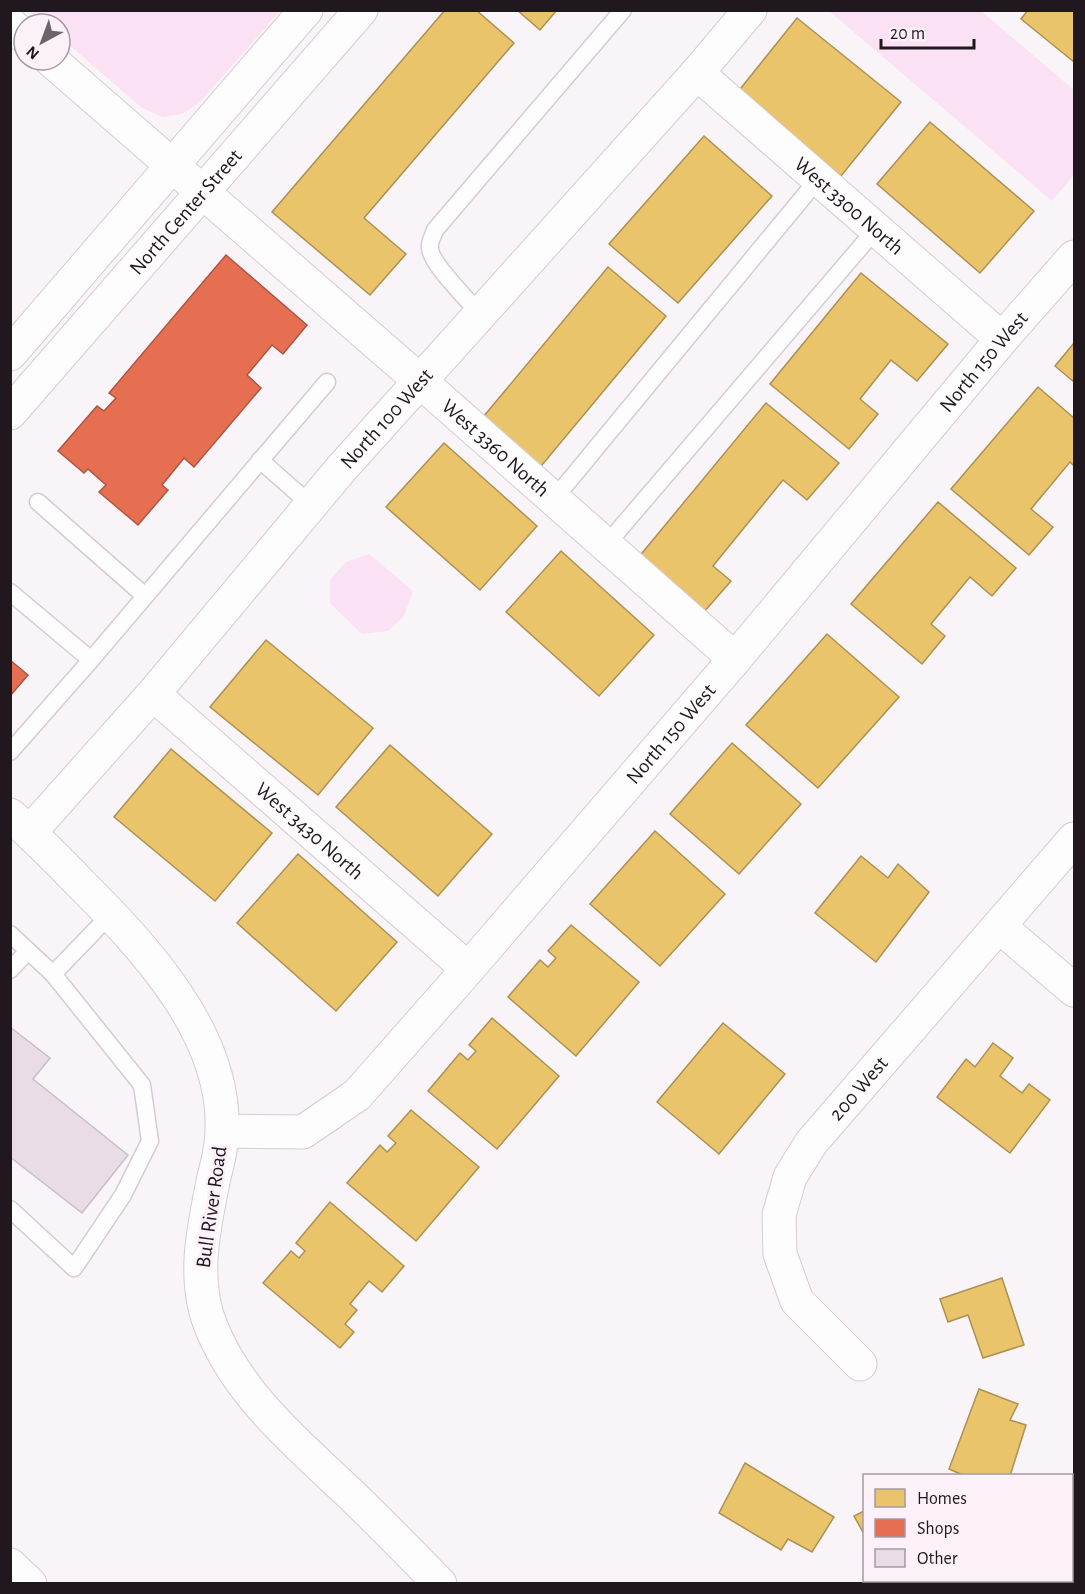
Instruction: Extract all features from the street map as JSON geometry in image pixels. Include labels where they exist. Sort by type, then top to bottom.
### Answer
[{"type":"street","name":"North Center Street","points":[[10,354],[306,10]]},
{"type":"street","name":"North Center Street","points":[[10,413],[361,10]]},
{"type":"street","name":"North 100 West","points":[[20,823],[153,694],[341,469],[698,73],[750,10]]},
{"type":"street","name":"West 3360 North","points":[[65,72],[735,659]]},
{"type":"street","name":"West 3300 North","points":[[698,73],[1002,339]]},
{"type":"street","name":"North 150 West","points":[[223,1131],[303,1132],[357,1095],[735,659],[1002,339],[1074,257]]},
{"type":"street","name":"West 3430 North","points":[[153,694],[468,969]]},
{"type":"street","name":"Bull River Road","points":[[20,823],[111,914],[150,958],[187,1011],[211,1058],[221,1101],[223,1131],[204,1226],[200,1260],[202,1295],[211,1328],[231,1366],[259,1404],[297,1445],[393,1535],[440,1584]]},
{"type":"street","name":"200 West","points":[[860,1364],[797,1301],[780,1254],[780,1215],[790,1177],[812,1143],[1074,839]]},
{"type":"street","points":[[999,926],[1074,990]]},
{"type":"street","points":[[10,1564],[30,1584]]},
{"type":"lane","points":[[480,314],[431,256],[429,246],[435,230],[623,10]]},
{"type":"lane","points":[[554,499],[819,178]]},
{"type":"lane","points":[[606,545],[876,229]]},
{"type":"lane","points":[[10,752],[327,382]]},
{"type":"lane","points":[[261,460],[311,505]]},
{"type":"lane","points":[[38,502],[145,596]]},
{"type":"lane","points":[[10,592],[91,660]]},
{"type":"lane","points":[[53,974],[111,914]]},
{"type":"lane","points":[[10,934],[53,974],[142,1085],[150,1141],[123,1195],[74,1268],[10,1209]]},
{"type":"lane","points":[[10,970],[28,951]]},
{"type":"shaded area","points":[[280,11],[199,103],[182,114],[162,117],[141,107],[72,47],[72,12],[30,12]]},
{"type":"shaded area","points":[[829,11],[981,11],[1074,90],[1074,175],[1052,201]]},
{"type":"shaded area","points":[[369,554],[413,591],[404,616],[388,631],[362,634],[330,603],[330,580],[346,562]]},
{"type":"building: Homes","points":[[445,10],[476,10],[514,43],[364,218],[406,254],[370,295],[272,212]]},
{"type":"building: Homes","points":[[517,10],[557,10],[540,30]]},
{"type":"building: Homes","points":[[1028,10],[1074,10],[1074,62],[1021,19]]},
{"type":"building: Homes","points":[[797,18],[901,102],[841,176],[737,93]]},
{"type":"building: Homes","points":[[930,122],[1034,211],[980,273],[877,184]]},
{"type":"building: Homes","points":[[704,136],[772,196],[678,303],[609,244]]},
{"type":"building: Homes","points":[[608,267],[666,316],[537,471],[479,422]]},
{"type":"building: Homes","points":[[861,273],[948,344],[917,381],[891,360],[860,399],[878,414],[849,449],[770,384]]},
{"type":"building: Homes","points":[[1074,343],[1074,382],[1055,366]]},
{"type":"building: Homes","points":[[1038,387],[1074,418],[1074,466],[1070,462],[1031,509],[1053,527],[1029,555],[951,489]]},
{"type":"building: Homes","points":[[766,403],[839,463],[807,500],[783,480],[713,566],[731,581],[704,612],[638,558]]},
{"type":"building: Homes","points":[[444,443],[537,526],[480,590],[386,507]]},
{"type":"building: Homes","points":[[938,502],[1016,568],[992,596],[970,577],[931,624],[945,636],[922,664],[851,604]]},
{"type":"building: Homes","points":[[561,551],[654,635],[599,696],[506,612]]},
{"type":"building: Homes","points":[[827,634],[899,697],[818,788],[746,725]]},
{"type":"building: Homes","points":[[266,640],[373,728],[318,795],[210,707]]},
{"type":"building: Homes","points":[[732,743],[801,804],[739,874],[670,814]]},
{"type":"building: Homes","points":[[390,745],[492,834],[438,896],[336,807]]},
{"type":"building: Homes","points":[[171,749],[272,833],[215,901],[114,817]]},
{"type":"building: Homes","points":[[655,831],[725,894],[660,966],[590,904]]},
{"type":"building: Homes","points":[[298,854],[397,942],[336,1011],[237,923]]},
{"type":"building: Homes","points":[[861,856],[888,878],[898,864],[929,892],[876,962],[815,913]]},
{"type":"building: Homes","points":[[571,925],[639,982],[576,1056],[508,997],[540,960],[548,967],[556,958],[548,951]]},
{"type":"building: Homes","points":[[492,1018],[559,1076],[497,1149],[428,1091],[460,1053],[468,1060],[476,1051],[469,1045]]},
{"type":"building: Homes","points":[[723,1023],[785,1074],[719,1154],[657,1102]]},
{"type":"building: Homes","points":[[993,1043],[1013,1058],[1000,1076],[1022,1093],[1029,1084],[1050,1100],[1010,1153],[937,1097],[966,1059],[975,1067]]},
{"type":"building: Homes","points":[[411,1110],[479,1167],[416,1241],[347,1183],[380,1145],[387,1152],[396,1143],[388,1136]]},
{"type":"building: Homes","points":[[330,1202],[404,1266],[382,1292],[369,1281],[350,1304],[357,1310],[345,1324],[354,1332],[340,1348],[263,1283],[291,1251],[299,1258],[305,1251],[296,1243]]},
{"type":"building: Homes","points":[[1002,1278],[1024,1345],[983,1358],[968,1315],[948,1322],[940,1299]]},
{"type":"building: Homes","points":[[979,1389],[1018,1404],[1010,1420],[1026,1425],[1011,1474],[960,1474],[949,1469]]},
{"type":"building: Homes","points":[[745,1463],[834,1517],[812,1552],[788,1539],[781,1550],[719,1513]]},
{"type":"building: Homes","points":[[863,1512],[863,1532],[854,1516]]},
{"type":"building: Shops","points":[[226,255],[307,325],[283,354],[272,345],[247,375],[261,388],[194,467],[184,458],[162,485],[168,490],[138,525],[99,492],[106,485],[88,469],[84,473],[58,451],[97,406],[104,411],[116,398],[109,393]]},
{"type":"building: Shops","points":[[10,660],[28,675],[10,696]]},
{"type":"building: Other","points":[[10,1027],[50,1058],[33,1079],[128,1155],[82,1213],[10,1157]]}]
